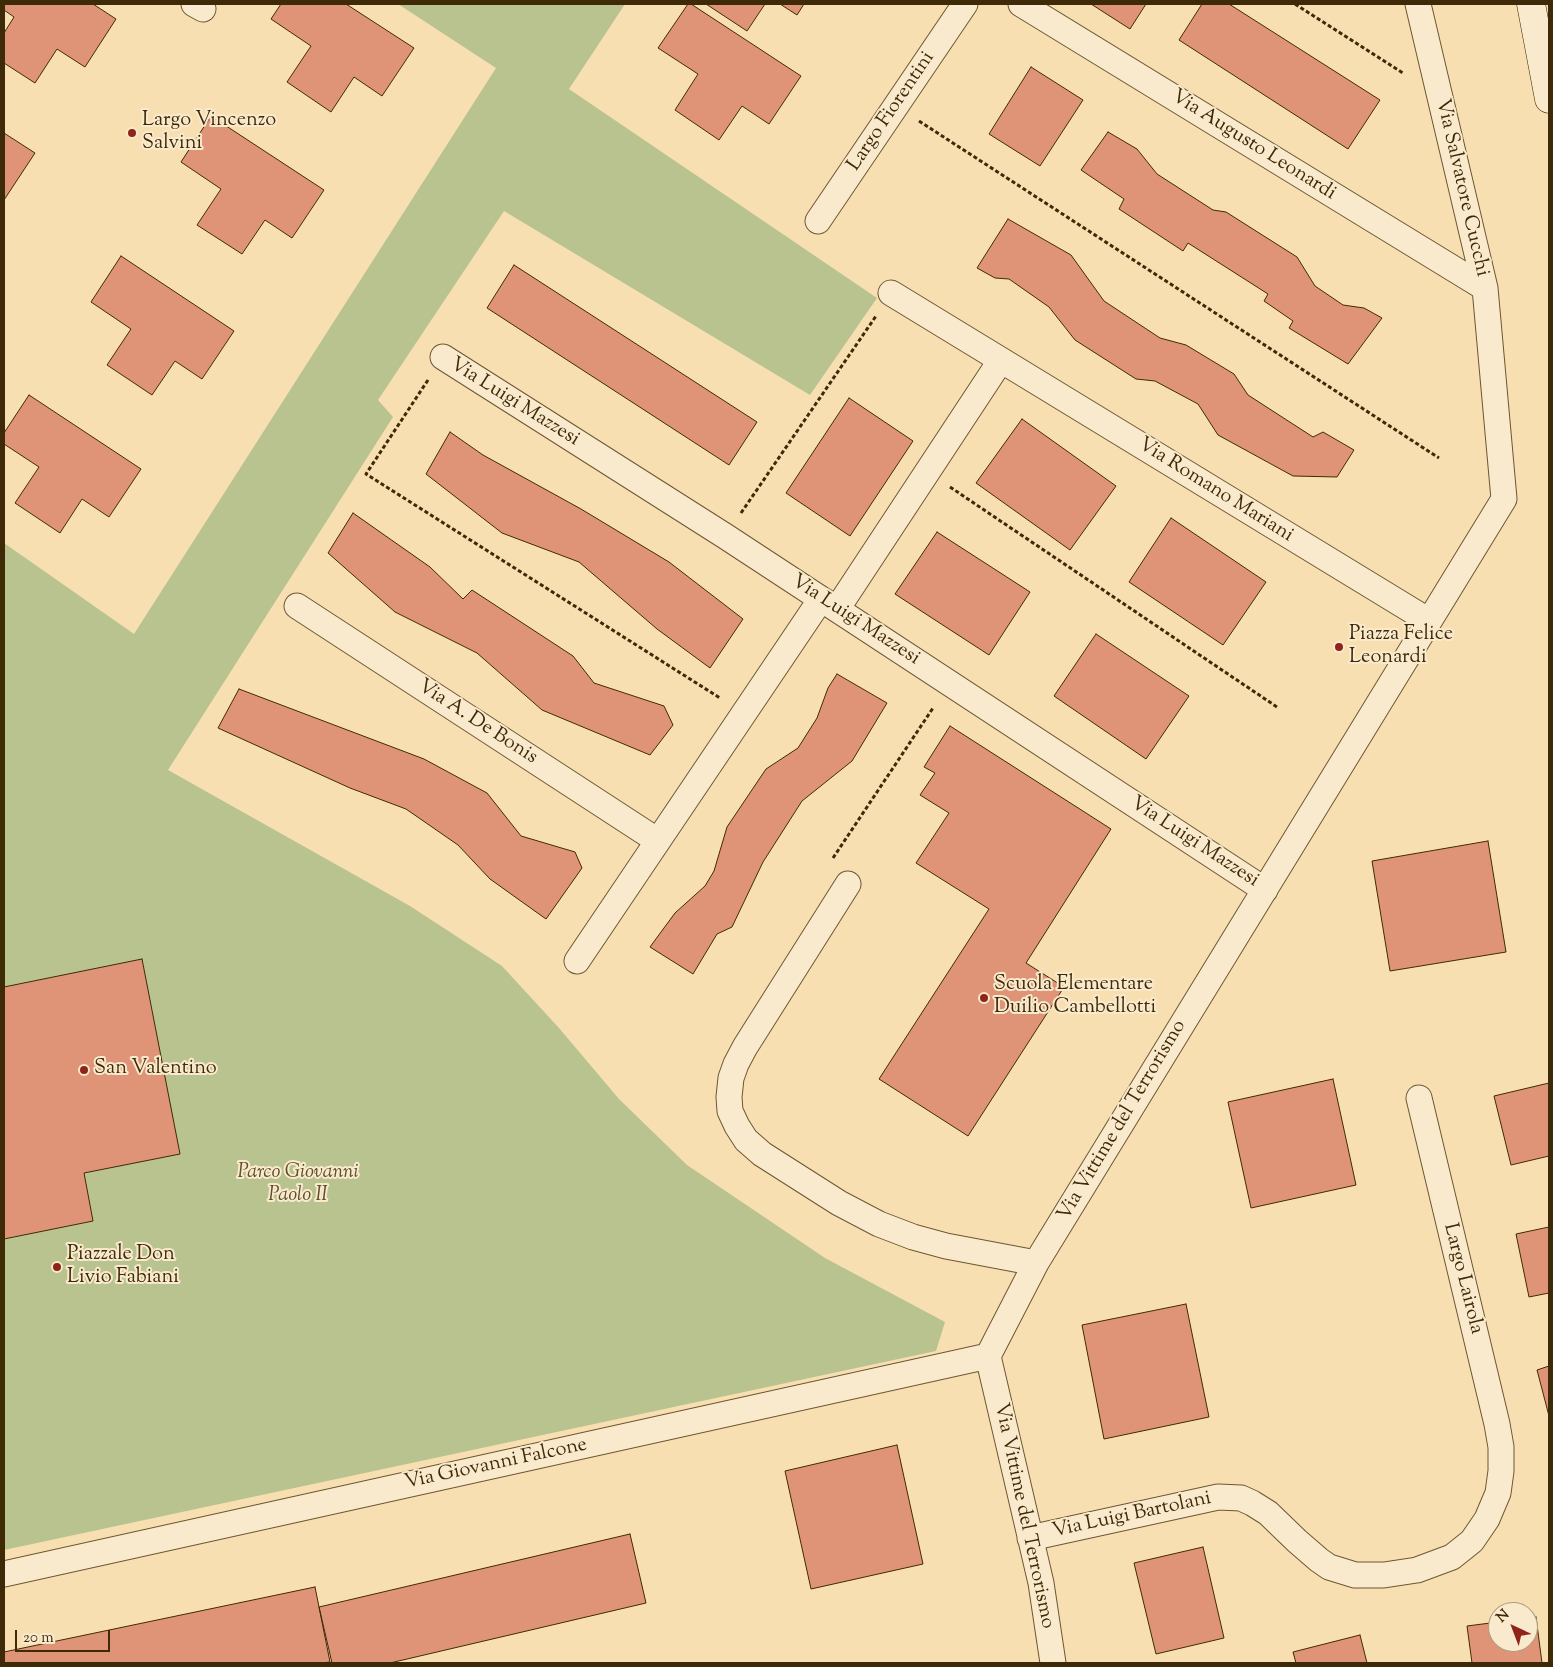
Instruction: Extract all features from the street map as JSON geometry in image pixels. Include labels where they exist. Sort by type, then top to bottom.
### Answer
[{"type":"street","name":"Largo Fiorentini","points":[[818,221],[965,4]]},
{"type":"street","name":"Via Augusto Leonardi","points":[[1021,4],[1485,288]]},
{"type":"street","name":"Via Salvatore Cucchi","points":[[1418,4],[1485,288],[1504,498],[1429,622]]},
{"type":"street","points":[[1530,4],[1549,98]]},
{"type":"street","name":"Via Romano Mariani","points":[[891,293],[1429,622]]},
{"type":"street","name":"Via Luigi Mazzesi","points":[[443,358],[725,536],[1264,890]]},
{"type":"street","points":[[577,960],[744,713],[829,604],[927,472],[1001,360]]},
{"type":"street","name":"Via A. De Bonis","points":[[297,606],[658,841]]},
{"type":"street","name":"Via Vittime del Terrorismo","points":[[1053,1663],[1040,1583],[988,1356],[1036,1264],[1429,622]]},
{"type":"street","points":[[848,884],[736,1064],[731,1078],[729,1097],[730,1111],[737,1126],[746,1140],[762,1154],[839,1203],[878,1224],[913,1237],[946,1246],[1036,1264]]},
{"type":"street","name":"Largo Lairola","points":[[1419,1098],[1497,1424],[1502,1459]]},
{"type":"street","name":"Via Giovanni Falcone","points":[[4,1574],[988,1356]]},
{"type":"street","name":"Via Luigi Bartolani","points":[[1030,1538],[1212,1498],[1230,1497],[1241,1498],[1262,1509],[1297,1542],[1329,1567],[1355,1575],[1384,1575],[1417,1570],[1452,1557],[1472,1540],[1480,1530],[1498,1493],[1502,1459]]},
{"type":"path","points":[[1295,4],[1440,96]]},
{"type":"path","points":[[896,106],[1439,458]]},
{"type":"path","points":[[725,536],[891,293]]},
{"type":"path","points":[[443,358],[366,474],[744,713]]},
{"type":"path","points":[[927,472],[1277,707]]},
{"type":"path","points":[[848,884],[825,870],[949,683]]},
{"type":"green space","name":"Parco Giovanni Paolo II","points":[[398,4],[625,4],[569,89],[877,298],[810,395],[504,211],[378,400],[393,417],[168,770],[410,906],[502,966],[559,1028],[619,1099],[687,1165],[825,1258],[945,1322],[936,1351],[4,1550],[4,543],[134,634],[496,68]]},
{"type":"building","points":[[4,4],[93,4],[116,19],[85,67],[57,49],[35,83],[4,63],[4,33],[14,17],[4,10]]},
{"type":"building","points":[[281,4],[346,4],[414,48],[382,96],[354,77],[331,112],[287,82],[311,46],[271,19]]},
{"type":"building","points":[[688,4],[691,4],[801,76],[769,124],[742,106],[719,140],[675,110],[698,74],[658,48]]},
{"type":"building","points":[[706,4],[765,4],[747,31]]},
{"type":"building","points":[[780,4],[804,4],[797,15]]},
{"type":"building","points":[[1091,4],[1146,4],[1130,29]]},
{"type":"building","points":[[1202,4],[1229,4],[1380,100],[1348,149],[1179,40]]},
{"type":"building","points":[[1031,67],[1083,100],[1040,166],[989,134]]},
{"type":"building","points":[[211,116],[324,190],[292,238],[265,220],[242,254],[197,225],[221,189],[181,162]]},
{"type":"building","points":[[1108,132],[1137,149],[1157,174],[1213,210],[1226,212],[1297,257],[1315,286],[1343,305],[1364,308],[1382,318],[1348,364],[1289,328],[1293,321],[1264,301],[1268,294],[1188,243],[1183,251],[1119,209],[1124,199],[1081,170]]},
{"type":"building","points":[[4,133],[35,153],[4,200]]},
{"type":"building","points":[[1008,219],[1071,255],[1104,301],[1160,338],[1186,345],[1234,374],[1248,395],[1313,437],[1323,432],[1354,450],[1337,477],[1293,476],[1218,435],[1198,404],[1155,381],[1136,379],[1075,340],[1049,307],[1009,279],[995,278],[977,268]]},
{"type":"building","points":[[121,256],[234,331],[202,379],[175,361],[152,395],[107,365],[131,329],[91,302]]},
{"type":"building","points":[[514,265],[757,422],[729,465],[487,308]]},
{"type":"building","points":[[29,395],[141,469],[109,517],[82,499],[60,533],[15,503],[39,467],[4,444],[4,433]]},
{"type":"building","points":[[849,398],[913,441],[850,536],[786,493]]},
{"type":"building","points":[[1022,419],[1116,486],[1070,550],[976,483]]},
{"type":"building","points":[[450,432],[483,455],[581,509],[669,562],[743,619],[710,668],[657,629],[579,562],[502,533],[426,474]]},
{"type":"building","points":[[353,513],[430,567],[463,599],[472,590],[573,656],[594,683],[664,706],[673,725],[650,755],[542,710],[477,653],[395,612],[328,553]]},
{"type":"building","points":[[1171,518],[1266,582],[1223,645],[1129,582]]},
{"type":"building","points":[[937,532],[1030,592],[989,655],[895,594]]},
{"type":"building","points":[[1096,634],[1189,696],[1146,759],[1054,696]]},
{"type":"building","points":[[837,674],[887,703],[852,761],[802,801],[763,862],[732,927],[717,934],[693,974],[650,947],[675,913],[705,886],[714,871],[727,827],[766,769],[798,748],[817,718],[828,688]]},
{"type":"building","points":[[239,689],[424,759],[487,793],[521,836],[575,852],[582,868],[546,919],[490,879],[458,845],[406,809],[350,788],[218,728]]},
{"type":"building","points":[[950,726],[1111,829],[1026,963],[1064,987],[968,1136],[879,1079],[989,909],[916,863],[949,813],[920,795],[935,773],[924,767]]},
{"type":"building","points":[[1488,841],[1506,952],[1390,971],[1372,861]]},
{"type":"building","name":"San Valentino","points":[[142,959],[180,1154],[84,1173],[93,1221],[4,1239],[4,987]]},
{"type":"building","points":[[1333,1079],[1356,1185],[1251,1208],[1228,1102]]},
{"type":"building","points":[[1549,1083],[1549,1156],[1511,1165],[1494,1096]]},
{"type":"building","points":[[1549,1227],[1549,1293],[1529,1297],[1516,1234]]},
{"type":"building","points":[[1186,1304],[1209,1417],[1104,1439],[1082,1325]]},
{"type":"building","points":[[1549,1366],[1549,1416],[1537,1370]]},
{"type":"building","points":[[897,1445],[923,1564],[811,1589],[785,1471]]},
{"type":"building","points":[[630,1534],[646,1603],[390,1663],[332,1663],[319,1607]]},
{"type":"building","points":[[1203,1547],[1224,1638],[1156,1654],[1134,1563]]},
{"type":"building","points":[[315,1587],[330,1662],[4,1663],[4,1652]]},
{"type":"building","points":[[1488,1623],[1488,1652],[1538,1652],[1538,1632],[1542,1663],[1472,1663],[1467,1626]]},
{"type":"building","points":[[1360,1635],[1367,1663],[1296,1663],[1293,1652]]},
{"type":"place","name":"Largo Vincenzo Salvini","points":[[132,133]]},
{"type":"place","name":"Piazza Felice Leonardi","points":[[1339,647]]},
{"type":"place","name":"Scuola Elementare Duilio Cambellotti","points":[[984,998]]},
{"type":"place","name":"San Valentino","points":[[84,1070]]},
{"type":"place","name":"Piazzale Don Livio Fabiani","points":[[57,1267]]}]
